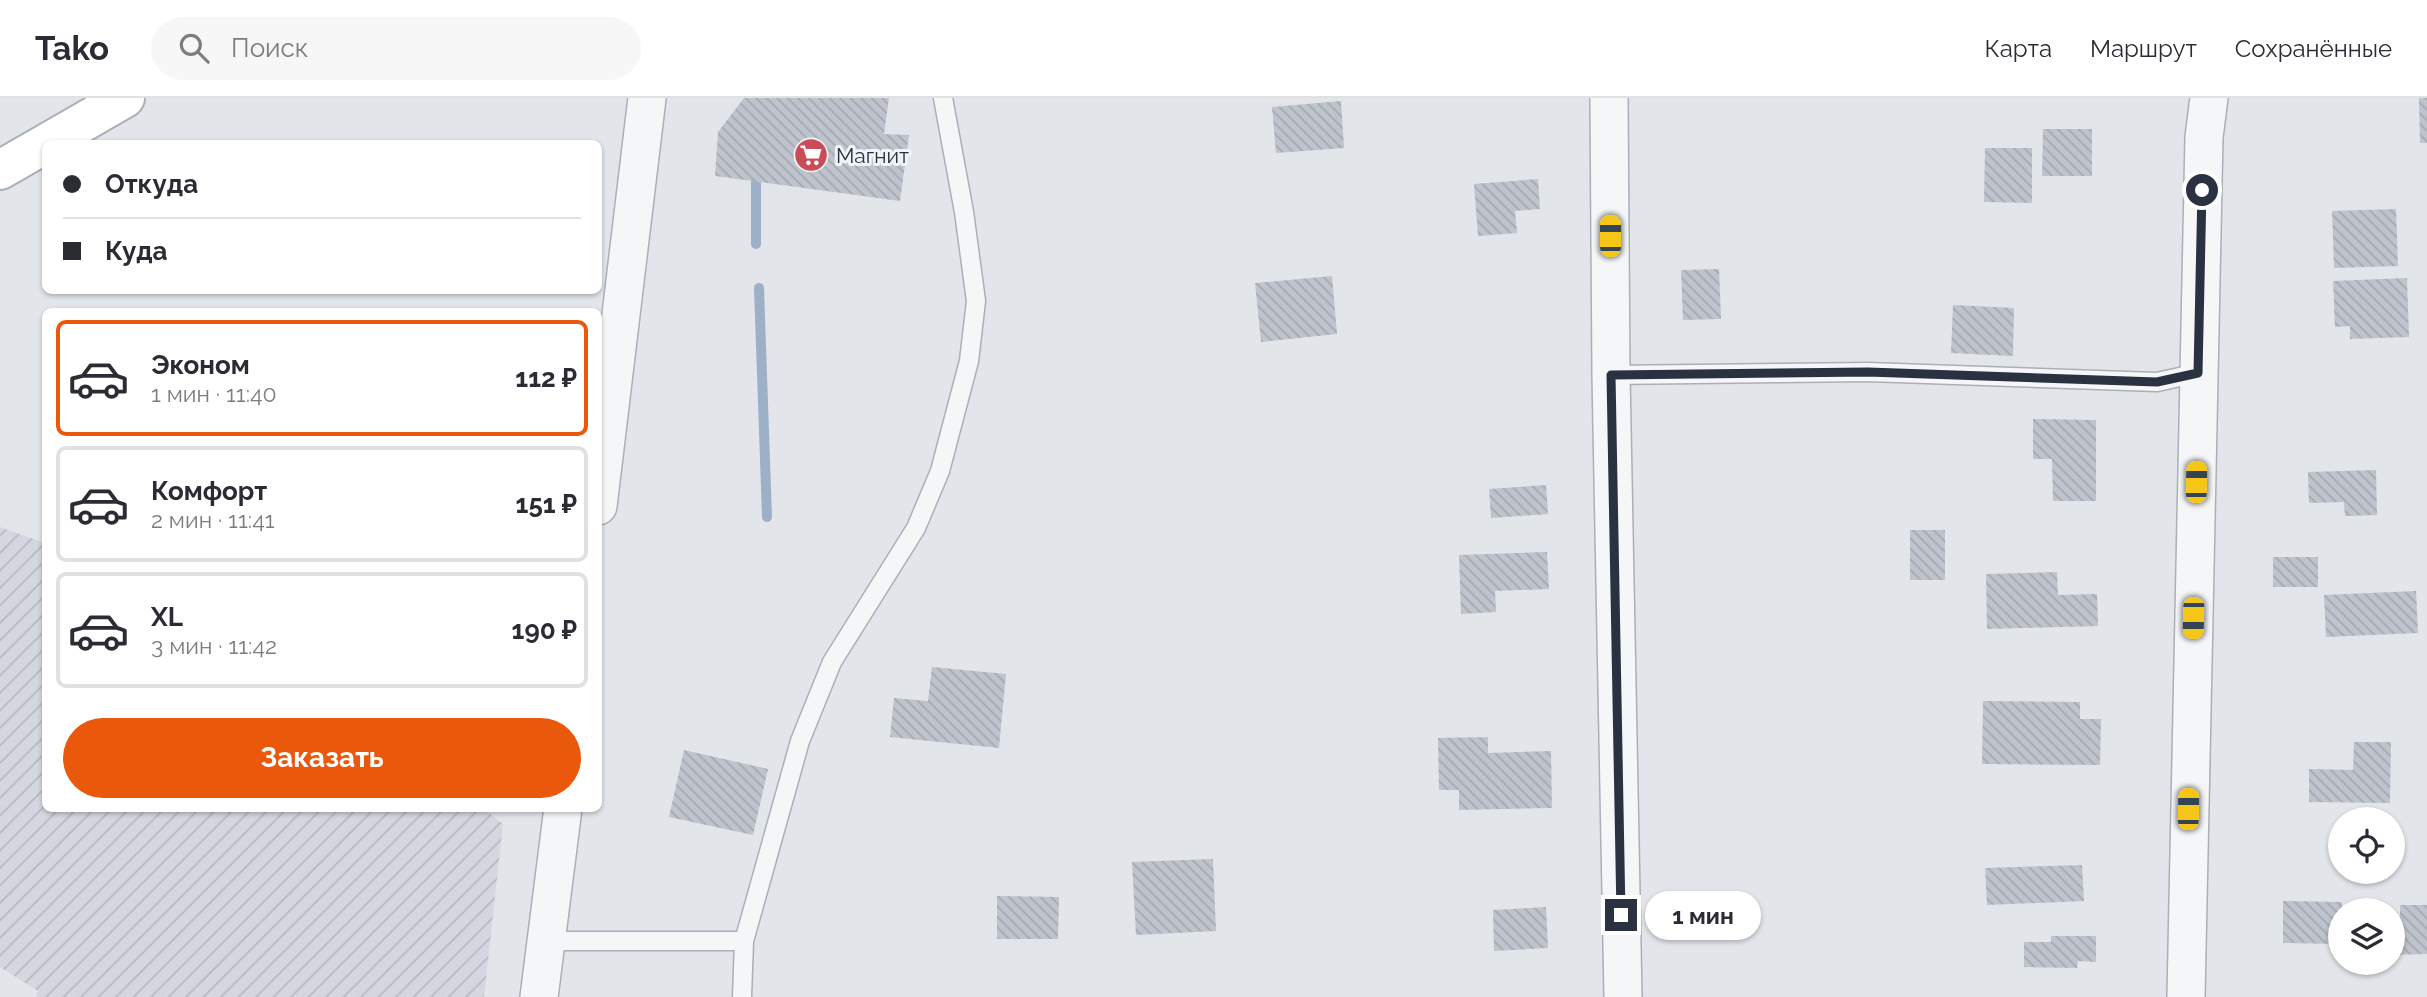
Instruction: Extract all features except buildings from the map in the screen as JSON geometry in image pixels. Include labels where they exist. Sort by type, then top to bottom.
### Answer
[{"type":"main road","points":[[52,140],[125,98]]},
{"type":"main road","points":[[0,170],[42,146]]},
{"type":"street","points":[[602,472],[646,98]]},
{"type":"street","points":[[1609,98],[1611,375],[1623,997]]},
{"type":"street","points":[[2186,997],[2204,137],[2209,98]]},
{"type":"street","points":[[539,997],[563,812]]},
{"type":"lane","points":[[742,997],[744,942],[800,741],[832,662],[916,528],[940,471],[969,361],[976,301],[964,212],[943,98]]},
{"type":"lane","points":[[1611,375],[1868,372],[2157,382],[2198,373]]},
{"type":"lane","points":[[548,941],[744,942]]},
{"type":"shaded area","points":[[0,527],[42,542],[42,812],[488,812],[503,824],[484,997],[36,997],[38,991],[0,967]]},
{"type":"waterway","points":[[756,170],[756,244]]},
{"type":"waterway","points":[[759,288],[767,517]]},
{"type":"place","name":"Магнит","points":[[811,155]]},
{"type":"route","points":[[1621,915],[1611,375],[1868,372],[2157,382],[2198,373],[2202,190]]}]
